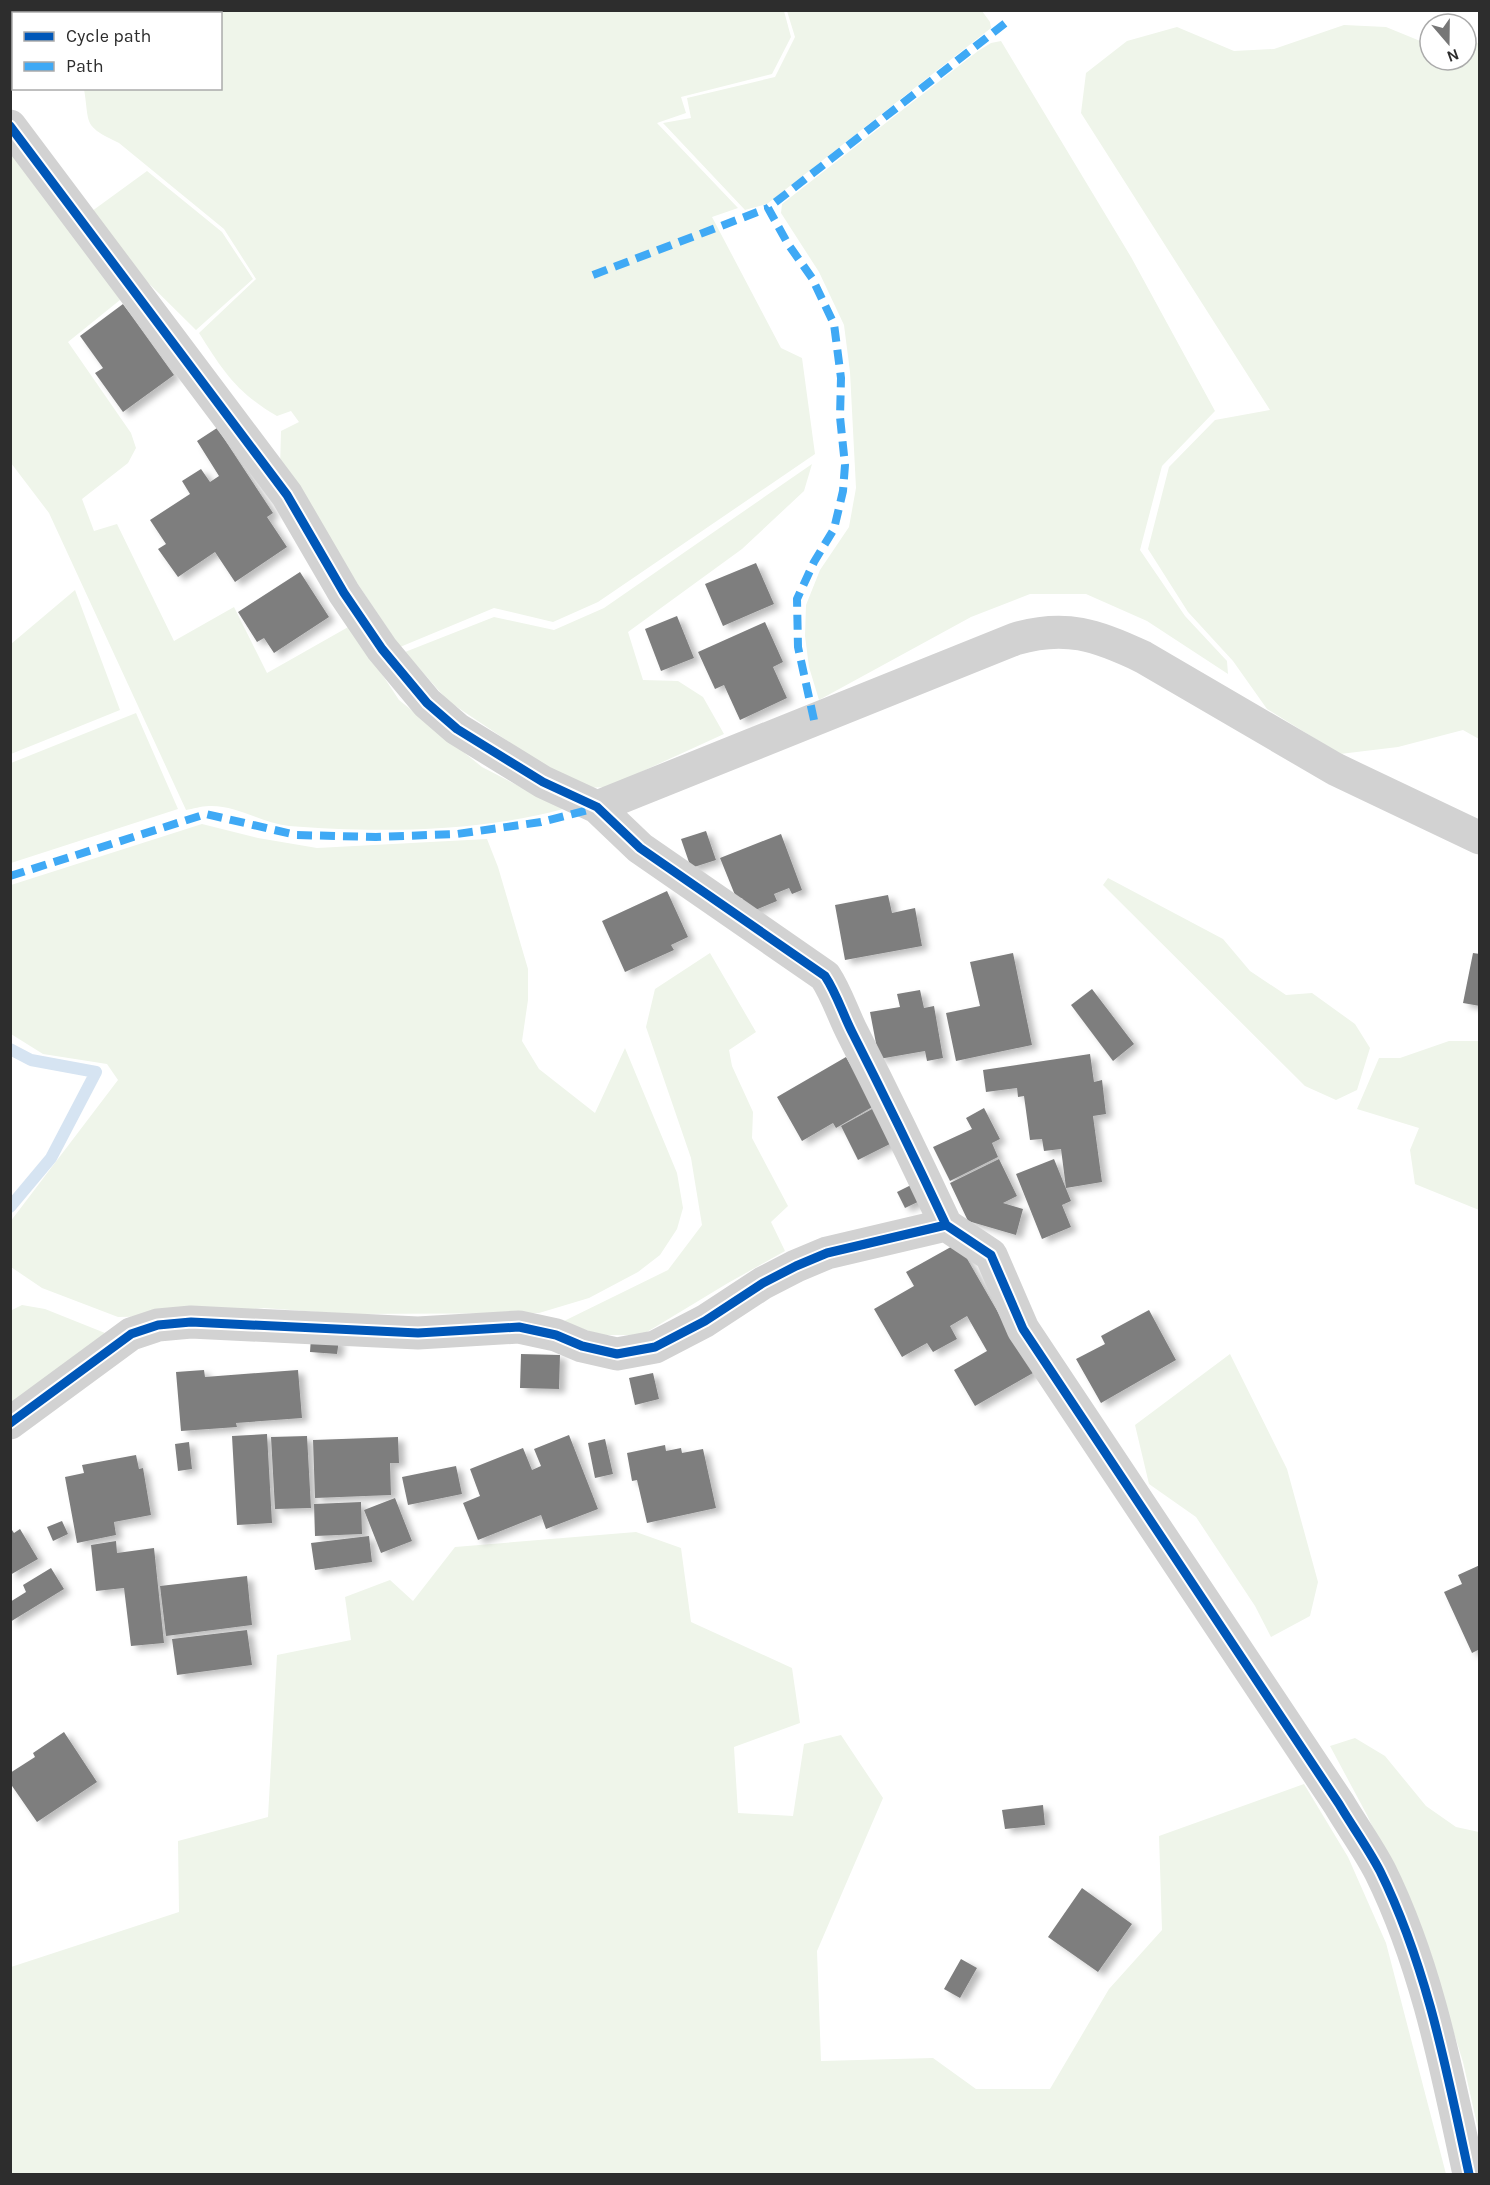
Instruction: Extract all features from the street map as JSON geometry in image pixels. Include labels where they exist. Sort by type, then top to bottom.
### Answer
[{"type":"street","points":[[10,126],[287,495],[344,593],[382,649],[427,703],[457,729],[543,782],[597,807],[640,848],[825,976],[834,990],[843,1016],[881,1088],[946,1226],[991,1255],[1023,1329],[1339,1804],[1379,1870],[1408,1936],[1427,1996],[1443,2055],[1469,2175]]},
{"type":"street","points":[[597,807],[1015,639],[1049,631],[1067,631],[1083,633],[1113,643],[1143,657],[1335,769],[1479,838]]},
{"type":"street","points":[[10,1423],[109,1348],[131,1334],[158,1325],[191,1322],[418,1333],[519,1327],[556,1335],[582,1346],[617,1354],[655,1347],[705,1320],[763,1283],[827,1253],[946,1226]]},
{"type":"shaded area","points":[[36,11],[784,11],[791,37],[772,74],[681,97],[686,113],[657,123],[738,208],[712,217],[781,348],[802,358],[815,454],[598,602],[553,622],[494,608],[400,647],[280,468],[281,431],[299,422],[291,411],[277,416],[251,399],[224,370],[199,333],[256,279],[224,229],[119,143],[99,132],[90,123],[88,117],[84,90],[222,90],[222,12]]},
{"type":"shaded area","points":[[787,11],[982,11],[990,22],[991,28],[767,204],[745,210],[663,123],[691,118],[687,98],[775,77],[795,37]]},
{"type":"shaded area","points":[[1344,25],[1386,27],[1418,40],[1418,72],[1478,72],[1479,43],[1479,739],[1463,730],[1398,747],[1340,754],[1267,709],[1233,661],[1188,612],[1148,549],[1169,467],[1215,420],[1270,410],[1081,113],[1086,73],[1127,41],[1177,27],[1234,51],[1274,49]]},
{"type":"shaded area","points":[[1001,41],[1131,257],[1215,411],[1162,466],[1140,550],[1185,616],[1227,661],[1228,674],[1147,621],[1086,594],[1030,594],[971,617],[819,700],[809,667],[805,636],[806,605],[820,570],[849,527],[856,488],[850,372],[844,325],[819,272],[781,213],[782,204],[978,51],[991,43]]},
{"type":"shaded area","points":[[10,137],[108,269],[120,300],[68,342],[131,433],[136,448],[128,463],[82,499],[94,531],[117,524],[174,641],[234,607],[267,673],[350,626],[399,700],[482,767],[563,809],[497,822],[391,830],[289,826],[219,806],[186,810],[49,513],[11,463]]},
{"type":"shaded area","points":[[147,171],[222,232],[253,279],[196,330],[109,244],[88,214]]},
{"type":"shaded area","points":[[812,464],[804,491],[742,549],[628,632],[643,680],[678,681],[703,697],[724,734],[608,787],[584,788],[557,774],[448,701],[405,652],[494,617],[554,630],[604,608]]},
{"type":"shaded area","points":[[75,590],[120,710],[11,754],[11,644]]},
{"type":"shaded area","points":[[136,713],[178,809],[11,863],[11,763]]},
{"type":"shaded area","points":[[202,824],[258,838],[317,848],[487,839],[498,867],[528,969],[528,1000],[522,1041],[539,1069],[595,1113],[625,1048],[677,1173],[683,1208],[677,1229],[660,1255],[638,1272],[589,1298],[539,1313],[346,1314],[264,1308],[165,1316],[118,1317],[42,1288],[11,1267],[10,1222],[118,1080],[107,1064],[43,1054],[11,1034],[11,885]]},
{"type":"shaded area","points":[[1108,878],[1223,939],[1250,971],[1286,995],[1312,993],[1355,1024],[1370,1048],[1357,1090],[1336,1100],[1305,1086],[1103,885]]},
{"type":"shaded area","points":[[710,953],[756,1032],[729,1050],[732,1066],[753,1112],[752,1138],[788,1206],[771,1222],[785,1251],[642,1335],[601,1335],[562,1322],[668,1270],[702,1225],[691,1158],[646,1027],[655,989]]},
{"type":"shaded area","points":[[1449,1041],[1479,1041],[1479,1210],[1415,1184],[1410,1150],[1419,1128],[1357,1109],[1379,1058],[1400,1058]]},
{"type":"shaded area","points":[[22,1305],[45,1309],[115,1337],[11,1414],[10,1311]]},
{"type":"shaded area","points":[[1230,1354],[1287,1469],[1318,1582],[1310,1616],[1271,1637],[1255,1606],[1196,1517],[1149,1484],[1135,1425]]},
{"type":"shaded area","points":[[636,1532],[681,1548],[691,1622],[792,1668],[800,1723],[734,1747],[738,1813],[793,1816],[804,1744],[841,1735],[883,1798],[817,1951],[821,2061],[933,2058],[976,2089],[1050,2089],[1109,1989],[1162,1930],[1159,1836],[1304,1784],[1348,1857],[1386,1943],[1446,2174],[11,2174],[11,1967],[179,1912],[178,1841],[268,1817],[277,1655],[351,1640],[345,1597],[390,1580],[413,1601],[455,1547]]},
{"type":"shaded area","points":[[1355,1738],[1385,1756],[1426,1806],[1456,1827],[1479,1832],[1479,2133],[1463,2062],[1423,1934],[1367,1815],[1330,1746]]},
{"type":"building","points":[[123,304],[174,375],[123,412],[95,373],[103,368],[80,336]]},
{"type":"building","points":[[217,428],[273,513],[267,517],[287,547],[235,582],[215,552],[178,577],[158,549],[166,544],[150,520],[190,494],[182,481],[201,469],[210,482],[219,476],[197,441]]},
{"type":"building","points":[[756,563],[774,604],[723,626],[705,584]]},
{"type":"building","points":[[300,572],[329,617],[274,653],[264,638],[257,642],[238,612]]},
{"type":"building","points":[[677,616],[694,658],[661,671],[645,629]]},
{"type":"building","points":[[765,622],[783,662],[773,667],[787,698],[740,720],[724,685],[715,689],[698,652]]},
{"type":"building","points":[[706,831],[716,860],[691,868],[681,839]]},
{"type":"building","points":[[781,834],[802,890],[792,894],[789,888],[774,894],[777,901],[748,913],[742,898],[737,900],[720,858]]},
{"type":"building","points":[[667,891],[688,937],[671,945],[674,950],[625,972],[602,921]]},
{"type":"building","points":[[888,895],[892,913],[915,908],[922,946],[845,960],[835,905]]},
{"type":"building","points":[[1013,953],[1032,1045],[956,1061],[946,1013],[980,1006],[970,962]]},
{"type":"building","points":[[1473,953],[1480,954],[1480,1006],[1463,1003]]},
{"type":"building","points":[[1092,989],[1134,1044],[1113,1061],[1071,1005]]},
{"type":"building","points":[[920,990],[924,1008],[934,1006],[943,1058],[927,1061],[925,1051],[879,1059],[870,1012],[900,1007],[897,994]]},
{"type":"building","points":[[1090,1054],[1094,1082],[1102,1080],[1106,1114],[1093,1116],[1102,1182],[1066,1188],[1061,1149],[1044,1151],[1042,1139],[1030,1140],[1024,1096],[1018,1097],[1017,1088],[986,1092],[983,1070]]},
{"type":"building","points":[[846,1057],[874,1106],[836,1128],[833,1123],[802,1141],[777,1097]]},
{"type":"building","points":[[874,1108],[892,1143],[858,1160],[841,1126]]},
{"type":"building","points":[[984,1108],[1000,1139],[992,1143],[998,1157],[950,1181],[933,1147],[972,1129],[966,1118]]},
{"type":"building","points":[[999,1159],[1017,1196],[1003,1203],[1023,1209],[1016,1235],[968,1221],[950,1183]]},
{"type":"building","points":[[1054,1159],[1071,1201],[1062,1205],[1071,1227],[1042,1239],[1016,1174]]},
{"type":"building","points":[[915,1183],[924,1199],[905,1208],[897,1192]]},
{"type":"building","points":[[958,1243],[1033,1373],[975,1406],[954,1370],[987,1351],[967,1316],[950,1326],[957,1339],[933,1352],[927,1343],[902,1357],[874,1309],[914,1286],[906,1272]]},
{"type":"building","points":[[1149,1310],[1176,1360],[1101,1403],[1076,1359],[1105,1344],[1101,1336]]},
{"type":"building","points":[[311,1337],[339,1340],[337,1354],[310,1352]]},
{"type":"building","points":[[521,1354],[560,1355],[559,1389],[520,1388]]},
{"type":"building","points":[[204,1370],[205,1377],[298,1370],[302,1418],[236,1423],[237,1427],[181,1431],[176,1372]]},
{"type":"building","points":[[653,1373],[659,1399],[635,1405],[629,1378]]},
{"type":"building","points":[[267,1434],[272,1523],[237,1525],[232,1436]]},
{"type":"building","points":[[569,1435],[598,1509],[546,1529],[541,1515],[478,1540],[463,1503],[480,1496],[470,1469],[523,1448],[532,1470],[541,1466],[534,1449]]},
{"type":"building","points":[[307,1436],[311,1508],[275,1509],[271,1437]]},
{"type":"building","points":[[398,1437],[399,1463],[390,1463],[391,1495],[315,1498],[313,1440]]},
{"type":"building","points":[[605,1439],[613,1474],[595,1478],[588,1443]]},
{"type":"building","points":[[189,1442],[192,1469],[178,1471],[175,1444]]},
{"type":"building","points":[[665,1445],[666,1451],[681,1448],[682,1453],[703,1449],[716,1508],[647,1523],[637,1480],[632,1481],[627,1453]]},
{"type":"building","points":[[136,1455],[139,1469],[143,1468],[151,1515],[114,1522],[116,1535],[77,1543],[65,1477],[84,1473],[82,1465]]},
{"type":"building","points":[[456,1466],[462,1494],[408,1505],[402,1477]]},
{"type":"building","points":[[395,1498],[412,1541],[381,1553],[364,1510]]},
{"type":"building","points":[[361,1502],[362,1534],[315,1536],[314,1504]]},
{"type":"building","points":[[62,1521],[68,1534],[53,1541],[47,1527]]},
{"type":"building","points":[[10,1527],[14,1533],[20,1529],[38,1559],[10,1575]]},
{"type":"building","points":[[369,1536],[372,1562],[315,1570],[311,1543]]},
{"type":"building","points":[[116,1541],[117,1553],[154,1548],[164,1643],[131,1646],[124,1588],[96,1591],[91,1545]]},
{"type":"building","points":[[1480,1565],[1480,1649],[1472,1653],[1444,1592],[1462,1584],[1458,1575]]},
{"type":"building","points":[[51,1568],[64,1589],[10,1622],[10,1602],[26,1592],[23,1585]]},
{"type":"building","points":[[247,1576],[252,1625],[166,1636],[160,1586]]},
{"type":"building","points":[[247,1630],[252,1665],[177,1675],[172,1639]]},
{"type":"building","points":[[64,1732],[97,1782],[37,1822],[10,1783],[10,1773],[35,1757],[33,1753]]},
{"type":"building","points":[[1043,1805],[1045,1825],[1005,1829],[1002,1810]]},
{"type":"building","points":[[1082,1888],[1132,1924],[1098,1972],[1048,1937]]},
{"type":"building","points":[[961,1959],[977,1968],[960,1998],[944,1989]]},
{"type":"waterway","points":[[10,1049],[31,1060],[96,1072],[51,1158],[10,1207]]},
{"type":"marked path","points":[[814,720],[798,647],[797,599],[814,562],[834,529],[843,491],[845,465],[840,417],[841,378],[834,324],[812,278],[788,244],[768,208],[1008,21]]},
{"type":"marked path","points":[[593,275],[768,208]]},
{"type":"marked path","points":[[10,876],[206,814],[296,835],[376,837],[457,834],[541,822],[596,808]]},
{"type":"cycle path","points":[[10,126],[287,495],[344,593],[382,649],[427,703],[457,729],[543,782],[597,807],[640,848],[825,976],[946,1225],[827,1253],[763,1283],[705,1321],[655,1347],[617,1354],[582,1346],[556,1335],[519,1327],[418,1333],[191,1322],[158,1325],[131,1334],[10,1423]]},
{"type":"cycle path","points":[[946,1225],[991,1255],[1023,1329],[1339,1804],[1380,1871],[1411,1944],[1423,1982],[1444,2058],[1469,2174]]}]
